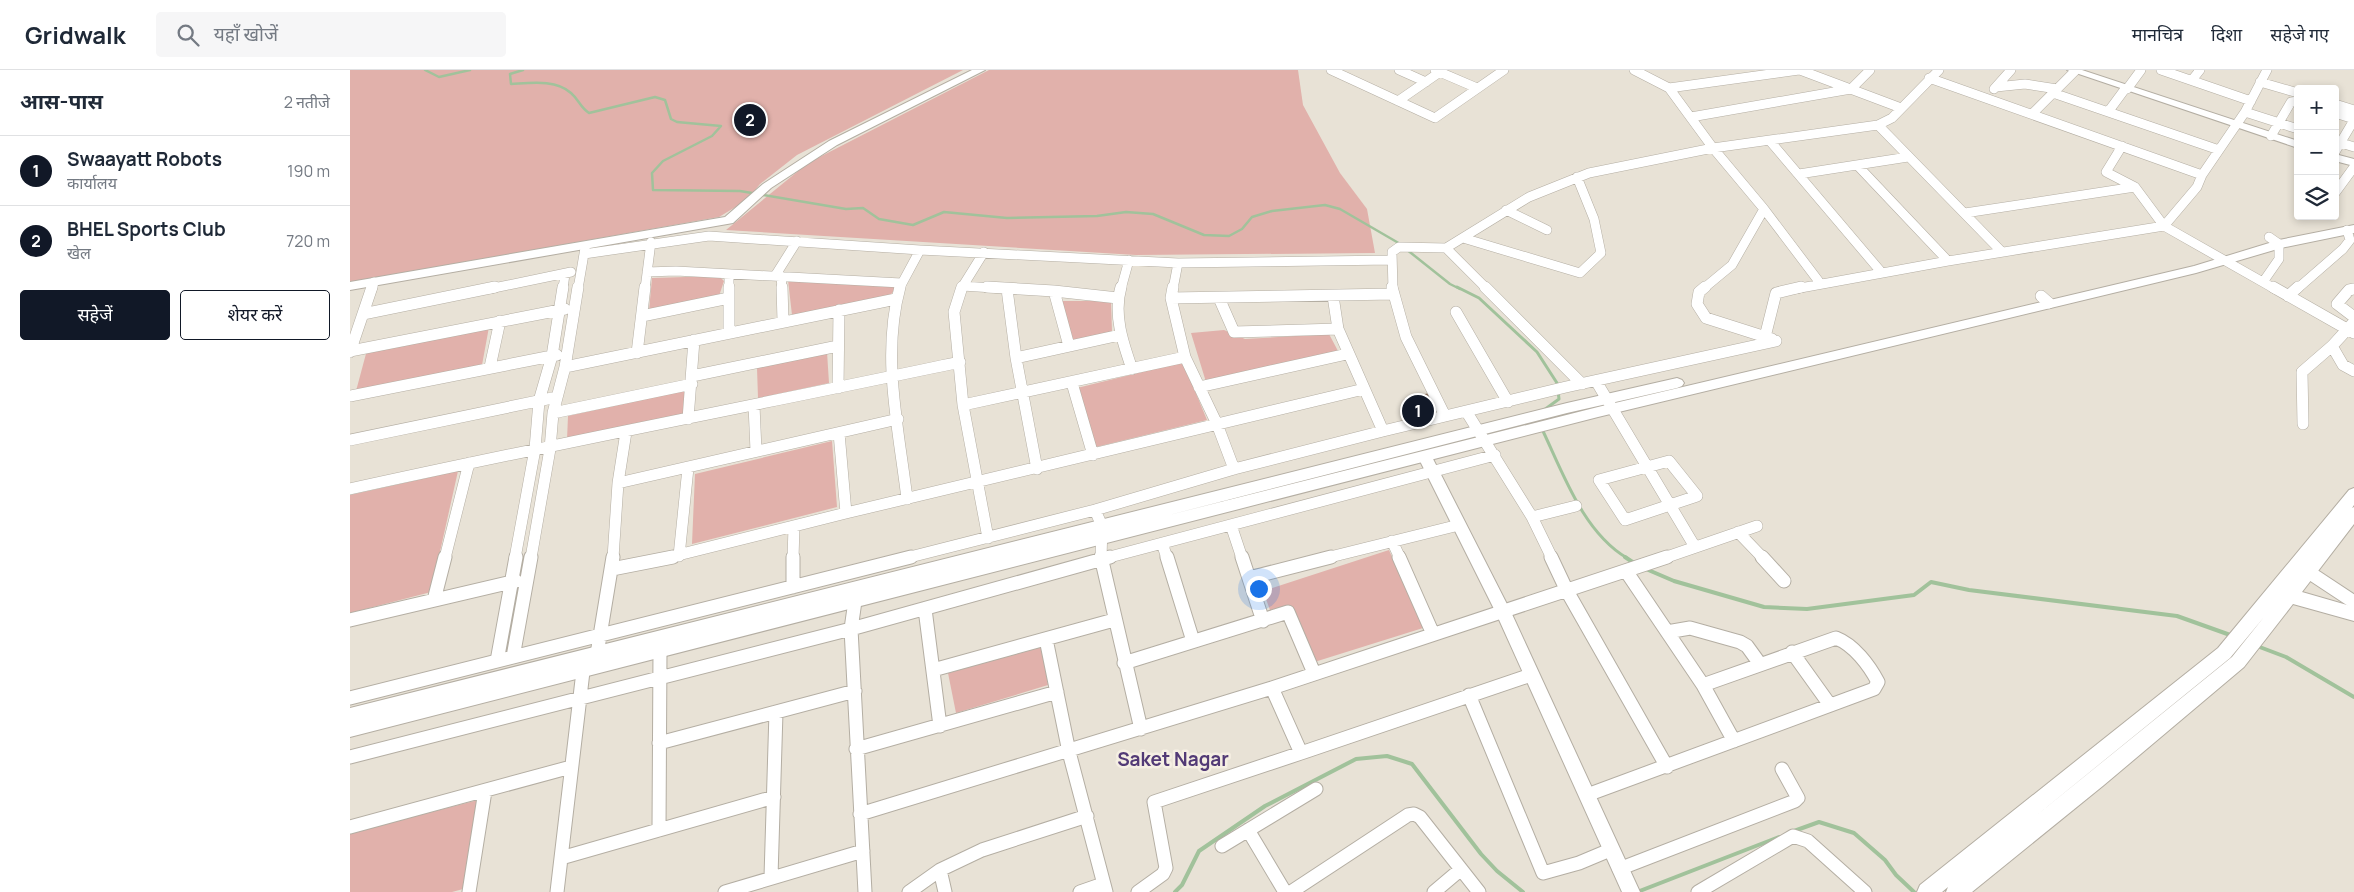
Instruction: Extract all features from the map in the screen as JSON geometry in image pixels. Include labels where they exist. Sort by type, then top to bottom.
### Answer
[{"type":"main road","points":[[350,286],[585,250],[729,220],[767,186],[832,143],[980,70]]},
{"type":"main road","points":[[2073,70],[2294,144]]},
{"type":"main road","points":[[2339,159],[2354,165]]},
{"type":"main road","points":[[350,716],[854,596],[1611,403],[2221,257],[2274,240],[2352,226]]},
{"type":"main road","points":[[1102,533],[1428,464],[1481,436]]},
{"type":"main road","points":[[1927,892],[1952,888],[2098,779],[2231,658],[2302,568],[2354,494]]},
{"type":"main road","points":[[2302,568],[2354,513]]},
{"type":"main road","points":[[2282,593],[2354,614]]},
{"type":"main road","points":[[350,729],[588,660],[660,651],[854,596]]},
{"type":"street","points":[[1399,70],[1426,82]]},
{"type":"street","points":[[1337,71],[1435,118],[1503,70]]},
{"type":"street","points":[[1634,70],[1648,72],[1669,88],[1713,148],[1764,209],[1820,283]]},
{"type":"street","points":[[1669,88],[1799,70],[1901,108]]},
{"type":"street","points":[[1691,117],[1851,89],[1870,70]]},
{"type":"street","points":[[1445,416],[1416,363],[1393,294],[1392,252],[1399,247],[1443,248],[1529,198],[1590,173],[1713,148],[1878,125],[1892,118],[1929,78],[1939,70]]},
{"type":"street","points":[[1985,97],[2011,70]]},
{"type":"street","points":[[2032,114],[2073,70]]},
{"type":"street","points":[[2108,112],[2141,70]]},
{"type":"street","points":[[2161,70],[2251,101]]},
{"type":"street","points":[[2192,80],[2200,70]]},
{"type":"street","points":[[1765,337],[1776,293],[1820,283],[2001,251],[2164,226],[2197,187],[2202,175],[2245,112],[2267,70]]},
{"type":"street","points":[[1398,101],[1426,82],[1437,71],[1477,88]]},
{"type":"street","points":[[1929,78],[2202,175]]},
{"type":"street","points":[[2260,82],[2294,92]]},
{"type":"street","points":[[1996,87],[2025,84],[2055,91],[2108,112],[2219,150]]},
{"type":"street","points":[[2271,136],[2280,124],[2291,102],[2294,102]]},
{"type":"street","points":[[2339,105],[2354,110]]},
{"type":"street","points":[[2245,112],[2294,128]]},
{"type":"street","points":[[2339,115],[2354,120],[2339,141]]},
{"type":"street","points":[[1878,125],[2001,251]]},
{"type":"street","points":[[1770,141],[1882,272]]},
{"type":"street","points":[[2339,142],[2354,147]]},
{"type":"street","points":[[2122,146],[2106,172],[2135,188],[2164,226],[2288,296],[2352,329],[2302,372],[2304,424]]},
{"type":"street","points":[[1799,174],[1858,166],[1908,156]]},
{"type":"street","points":[[2339,187],[2354,165]]},
{"type":"street","points":[[1858,166],[1948,261]]},
{"type":"street","points":[[1462,238],[1580,273],[1601,253],[1599,235],[1592,212],[1580,194],[1577,177]]},
{"type":"street","points":[[1965,213],[2135,188]]},
{"type":"street","points":[[350,698],[988,538],[1095,510],[1234,469],[1382,431],[1566,387],[1776,341],[1706,318],[1696,304],[1699,292],[1732,265],[1764,209]]},
{"type":"street","points":[[1506,210],[1547,230]]},
{"type":"street","points":[[2288,296],[2343,249],[2350,240],[2352,226]]},
{"type":"street","points":[[513,657],[550,445],[552,413],[565,367],[580,270],[585,250],[709,236],[920,250],[1178,263],[1391,260]]},
{"type":"street","points":[[2263,282],[2279,259],[2274,240]]},
{"type":"street","points":[[783,321],[778,276],[797,241]]},
{"type":"street","points":[[637,353],[651,242]]},
{"type":"street","points":[[1443,248],[1582,384]]},
{"type":"street","points":[[907,499],[891,334],[896,299],[901,283],[920,250]]},
{"type":"street","points":[[984,252],[962,286],[954,312],[963,405],[988,538]]},
{"type":"street","points":[[1129,260],[1118,298],[1120,335],[1132,369]]},
{"type":"street","points":[[1178,263],[1172,298],[1185,357],[1217,424],[1234,469]]},
{"type":"street","points":[[363,314],[580,270]]},
{"type":"street","points":[[647,272],[676,271],[901,283]]},
{"type":"street","points":[[497,661],[535,449],[539,401],[552,356],[565,274]]},
{"type":"street","points":[[729,274],[729,333]]},
{"type":"street","points":[[350,351],[374,282]]},
{"type":"street","points":[[962,286],[1054,291],[1118,298]]},
{"type":"street","points":[[1007,289],[1016,358],[1037,469]]},
{"type":"street","points":[[2354,289],[2349,290],[2337,304],[2354,317]]},
{"type":"street","points":[[1054,291],[1069,346]]},
{"type":"street","points":[[1172,298],[1393,294]]},
{"type":"street","points":[[1333,296],[1338,329],[1347,354],[1382,431]]},
{"type":"street","points":[[642,316],[729,298]]},
{"type":"street","points":[[1219,298],[1234,332],[1338,329]]},
{"type":"street","points":[[565,367],[896,299]]},
{"type":"street","points":[[350,351],[575,306]]},
{"type":"street","points":[[838,388],[839,310]]},
{"type":"street","points":[[1456,312],[1508,402]]},
{"type":"street","points":[[490,367],[500,321]]},
{"type":"street","points":[[1016,358],[1120,335]]},
{"type":"street","points":[[688,419],[694,340]]},
{"type":"street","points":[[552,413],[838,346]]},
{"type":"street","points":[[2332,346],[2342,364],[2354,371]]},
{"type":"street","points":[[350,396],[567,353]]},
{"type":"street","points":[[1199,387],[1347,354]]},
{"type":"street","points":[[963,405],[1072,383],[1185,357]]},
{"type":"street","points":[[350,489],[550,445],[626,432],[960,362]]},
{"type":"street","points":[[1596,381],[1611,403],[1695,547]]},
{"type":"street","points":[[1072,383],[1093,455]]},
{"type":"street","points":[[612,568],[679,556],[1364,389]]},
{"type":"street","points":[[350,440],[557,397]]},
{"type":"street","points":[[754,405],[756,451]]},
{"type":"street","points":[[1466,411],[1481,436],[1496,455],[1532,517],[1567,591],[1667,767]]},
{"type":"street","points":[[618,483],[898,419]]},
{"type":"street","points":[[557,892],[580,697],[588,660],[600,634],[612,568],[618,483],[626,432]]},
{"type":"street","points":[[839,433],[846,514]]},
{"type":"street","points":[[350,757],[925,609],[1231,525],[1428,464],[1496,455]]},
{"type":"street","points":[[1669,461],[1697,496],[1670,505],[1624,520],[1599,480],[1669,461]]},
{"type":"street","points":[[434,600],[469,463]]},
{"type":"street","points":[[1428,464],[1503,612],[1587,795],[1619,871],[1631,892]]},
{"type":"street","points":[[679,556],[688,468]]},
{"type":"street","points":[[1532,517],[1576,506]]},
{"type":"street","points":[[1095,510],[1102,533],[1101,560],[1141,729]]},
{"type":"street","points":[[1231,525],[1263,621]]},
{"type":"street","points":[[1249,578],[1459,525]]},
{"type":"street","points":[[860,814],[1069,752],[1272,688],[1628,571],[1757,526]]},
{"type":"street","points":[[793,587],[794,527]]},
{"type":"street","points":[[1738,532],[1784,581]]},
{"type":"street","points":[[1392,541],[1433,634]]},
{"type":"street","points":[[1162,543],[1193,642]]},
{"type":"street","points":[[2302,568],[2354,602]]},
{"type":"street","points":[[1628,571],[1703,685],[1734,741]]},
{"type":"street","points":[[841,576],[854,596],[851,629],[865,892]]},
{"type":"street","points":[[350,620],[527,578]]},
{"type":"street","points":[[925,609],[940,726]]},
{"type":"street","points":[[1124,663],[1288,612],[1314,673]]},
{"type":"street","points":[[933,670],[1114,620]]},
{"type":"street","points":[[1667,632],[1690,628],[1740,642],[1747,646],[1760,664]]},
{"type":"street","points":[[1587,795],[1874,689],[1877,686],[1877,679],[1841,639],[1830,638],[1703,685]]},
{"type":"street","points":[[1046,639],[1069,752],[1104,888],[1080,892]]},
{"type":"street","points":[[659,830],[660,651]]},
{"type":"street","points":[[1792,652],[1830,705]]},
{"type":"street","points":[[1138,892],[1163,874],[1166,868],[1154,802],[1531,675]]},
{"type":"street","points":[[1272,688],[1301,752]]},
{"type":"street","points":[[659,743],[855,691]]},
{"type":"street","points":[[856,749],[1058,692]]},
{"type":"street","points":[[1468,695],[1542,873],[1579,863],[1610,850]]},
{"type":"street","points":[[771,877],[776,712]]},
{"type":"street","points":[[350,827],[571,767]]},
{"type":"street","points":[[1619,871],[1795,801],[1798,798],[1796,792],[1782,770]]},
{"type":"street","points":[[1222,846],[1316,789]]},
{"type":"street","points":[[469,892],[485,791]]},
{"type":"street","points":[[561,858],[774,797]]},
{"type":"street","points":[[1291,892],[1408,815],[1414,814],[1420,817],[1479,892]]},
{"type":"street","points":[[909,892],[940,870],[982,850],[1087,816]]},
{"type":"street","points":[[1248,830],[1285,892]]},
{"type":"street","points":[[1698,892],[1793,836],[1808,841],[1865,892]]},
{"type":"street","points":[[725,892],[863,851]]},
{"type":"street","points":[[940,870],[945,892]]},
{"type":"street","points":[[1434,892],[1460,870]]},
{"type":"shaded area","points":[[350,70],[963,70],[797,155],[760,184],[747,200],[719,217],[350,282]]},
{"type":"shaded area","points":[[989,70],[1298,70],[1303,105],[1340,173],[1367,209],[1375,253],[1136,255],[726,230],[808,163]]},
{"type":"shaded area","points":[[719,276],[724,281],[719,296],[649,311],[652,278]]},
{"type":"shaded area","points":[[788,280],[896,287],[890,296],[792,315]]},
{"type":"shaded area","points":[[1062,301],[1111,301],[1112,332],[1073,341]]},
{"type":"shaded area","points":[[489,327],[482,365],[356,391],[367,350]]},
{"type":"shaded area","points":[[1224,330],[1245,339],[1329,334],[1338,351],[1206,382],[1191,333]]},
{"type":"shaded area","points":[[827,352],[829,383],[758,398],[757,368]]},
{"type":"shaded area","points":[[1183,362],[1207,420],[1096,447],[1077,388]]},
{"type":"shaded area","points":[[687,390],[688,414],[567,440],[568,416]]},
{"type":"shaded area","points":[[832,441],[837,507],[692,544],[695,474]]},
{"type":"shaded area","points":[[458,471],[431,592],[350,613],[350,495]]},
{"type":"shaded area","points":[[1389,550],[1423,628],[1308,664],[1288,618],[1270,610],[1263,591]]},
{"type":"shaded area","points":[[1042,646],[1048,685],[956,713],[948,673]]},
{"type":"shaded area","points":[[478,800],[463,889],[452,892],[350,892],[350,833]]},
{"type":"building","points":[[1427,394],[1432,404],[1409,410],[1404,400]]},
{"type":"waterway","points":[[425,70],[439,77],[470,70]]},
{"type":"waterway","points":[[523,70],[510,74],[511,84],[542,83],[558,86],[571,93],[589,113],[655,97],[665,100],[671,119],[677,122],[721,126],[712,136],[663,161],[652,173],[653,190],[740,191],[846,209],[863,208],[879,219],[913,225],[944,212],[1007,218],[1097,216],[1126,212],[1153,214],[1204,235],[1229,236],[1242,229],[1252,217],[1272,211],[1325,205],[1340,209],[1402,245]]},
{"type":"waterway","points":[[1406,249],[1450,284],[1460,289]]},
{"type":"waterway","points":[[1457,287],[1479,298],[1537,352],[1557,383],[1559,399],[1544,410]]},
{"type":"waterway","points":[[1543,416],[1542,429],[1586,517],[1598,533],[1627,558]]},
{"type":"waterway","points":[[1625,557],[1634,563]]},
{"type":"waterway","points":[[1646,569],[1674,581],[1764,607],[1807,609],[1914,595],[1931,582],[1969,590],[2177,616],[2233,636]]},
{"type":"waterway","points":[[2257,646],[2286,657],[2354,697]]},
{"type":"waterway","points":[[1175,892],[1182,885],[1199,851],[1265,806],[1356,759],[1387,756],[1412,764],[1481,854],[1497,871],[1523,892]]},
{"type":"waterway","points":[[1794,831],[1819,822],[1854,833],[1885,860],[1896,875],[1914,892]]},
{"type":"waterway","points":[[1637,892],[1779,837]]},
{"type":"place","name":"BHEL Sports Club","points":[[750,120]]},
{"type":"place","name":"Swaayatt Robots","points":[[1418,411]]},
{"type":"district","name":"Saket Nagar","points":[[1173,759]]}]
